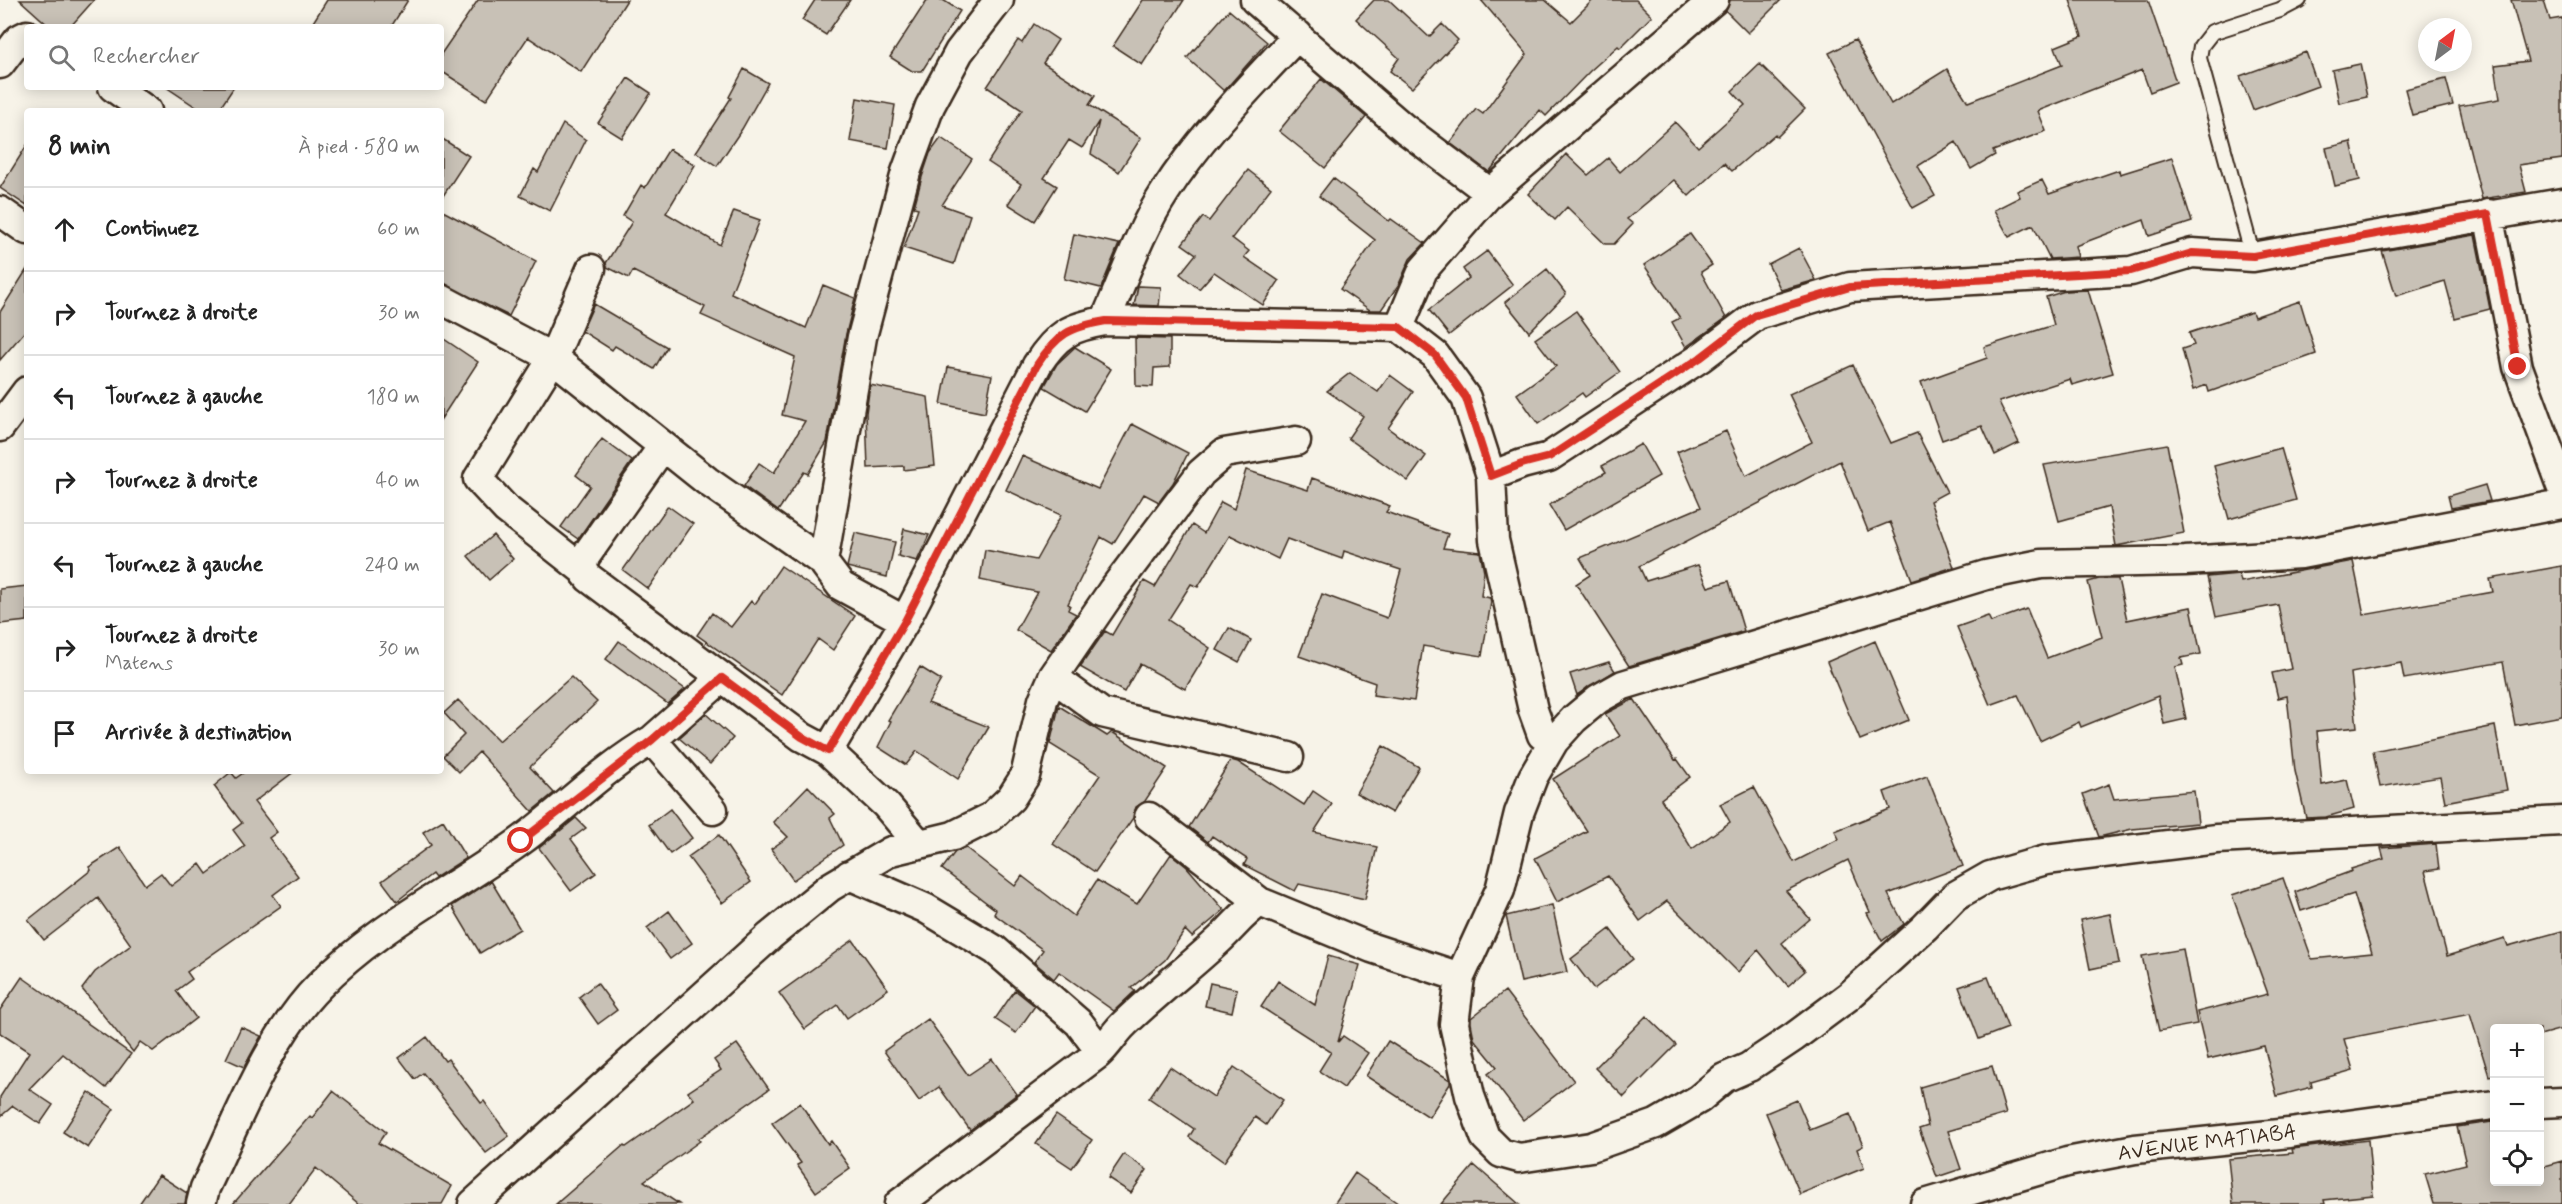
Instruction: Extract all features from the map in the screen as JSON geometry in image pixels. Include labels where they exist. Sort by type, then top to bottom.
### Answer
[{"type":"street","points":[[823,562],[862,337],[906,172],[930,106],[960,52],[999,0]]},
{"type":"street","points":[[1255,0],[1405,129],[1490,193]]},
{"type":"street","points":[[1399,327],[1423,270],[1490,193],[1714,0]]},
{"type":"street","points":[[1106,321],[1143,231],[1166,191],[1225,114],[1298,35]]},
{"type":"street","points":[[0,64],[19,39],[24,36]]},
{"type":"street","points":[[117,90],[143,108]]},
{"type":"street","points":[[1491,476],[1549,457],[1700,358],[1756,315],[1850,287],[2131,271],[2192,253],[2253,256],[2562,203]]},
{"type":"street","points":[[0,211],[24,228]]},
{"type":"street","points":[[2488,214],[2518,367],[2562,486]]},
{"type":"street","points":[[591,269],[553,358],[478,479],[506,509],[582,569],[589,578],[802,737],[828,751],[886,806],[918,843]]},
{"type":"street","points":[[444,301],[553,358],[663,446],[823,562],[841,586],[905,621]]},
{"type":"street","points":[[828,751],[905,621],[1013,411],[1050,346],[1065,332],[1106,321],[1399,327],[1435,355],[1466,398],[1491,476],[1494,540],[1530,699],[1542,735],[1554,741]]},
{"type":"street","points":[[0,426],[24,395]]},
{"type":"street","points":[[473,1204],[770,936],[830,887],[891,851],[953,836],[991,817],[1011,798],[1025,776],[1040,708],[1053,677],[1112,591],[1201,473],[1224,453],[1296,441]]},
{"type":"street","points":[[582,569],[585,557],[663,446]]},
{"type":"street","points":[[2562,504],[2301,554],[2185,561],[2041,564],[1986,575],[1623,685],[1582,712],[1554,741],[1529,786],[1519,813],[1500,890],[1460,977],[1454,1024],[1470,1096],[1485,1137],[1501,1153],[1519,1158],[1591,1147],[1656,1124],[1699,1099],[1724,1078],[1749,1067],[1794,1037],[1849,996],[1925,927],[1955,896],[1990,876],[2046,860],[2217,839],[2562,821]]},
{"type":"street","points":[[1053,677],[1102,713],[1289,757]]},
{"type":"street","points":[[201,1204],[205,1188],[274,1049],[294,1016],[318,987],[346,961],[427,902],[521,841],[652,740],[722,678]]},
{"type":"street","points":[[652,740],[713,810]]},
{"type":"street","points":[[1149,817],[1260,902],[1372,948],[1460,977]]},
{"type":"street","points":[[849,874],[925,908],[995,950],[1079,1023],[1097,1047],[1098,1054]]},
{"type":"street","points":[[899,1204],[1098,1054],[1111,1043],[1123,1024],[1235,926],[1249,908],[1260,902]]},
{"type":"street","points":[[2544,1103],[2562,1102]]},
{"type":"street","name":"AVENUE MATIABA","points":[[1925,1204],[2067,1162],[2135,1149],[2289,1133],[2490,1106]]},
{"type":"lane","points":[[2253,256],[2199,58],[2201,46],[2212,32],[2280,10],[2299,0]]},
{"type":"building","points":[[20,0],[94,0],[73,24],[47,24]]},
{"type":"building","points":[[327,0],[408,0],[393,24],[312,24]]},
{"type":"building","points":[[478,0],[627,0],[581,72],[528,37],[486,100],[444,73],[444,50]]},
{"type":"building","points":[[815,0],[850,0],[826,35],[802,20]]},
{"type":"building","points":[[927,0],[943,0],[960,11],[922,71],[912,71],[890,57]]},
{"type":"building","points":[[1143,0],[1184,0],[1142,65],[1113,46]]},
{"type":"building","points":[[1374,0],[1389,0],[1429,37],[1442,24],[1458,40],[1412,88],[1390,71],[1399,58],[1356,19]]},
{"type":"building","points":[[1481,0],[1545,0],[1571,22],[1593,0],[1636,0],[1652,16],[1620,48],[1618,46],[1590,71],[1546,116],[1540,110],[1489,172],[1450,143],[1476,109],[1483,114],[1527,54]]},
{"type":"building","points":[[1730,0],[1781,0],[1748,33],[1726,11]]},
{"type":"building","points":[[2070,0],[2148,0],[2176,82],[2150,92],[2142,70],[2038,111],[2046,131],[1993,151],[1995,155],[1971,169],[1956,142],[1918,166],[1935,196],[1913,208],[1829,53],[1855,40],[1891,104],[1947,69],[1968,102],[2062,65],[2055,47],[2082,36]]},
{"type":"building","points":[[2511,0],[2544,0],[2550,20],[2562,18],[2562,159],[2519,165],[2526,192],[2482,199],[2459,106],[2500,99],[2495,65],[2528,61]]},
{"type":"building","points":[[1229,10],[1267,42],[1224,91],[1187,58]]},
{"type":"building","points":[[1034,24],[1058,40],[1043,63],[1095,96],[1089,105],[1141,138],[1119,172],[1091,154],[1099,121],[1082,148],[1069,140],[1044,178],[1057,186],[1035,221],[1008,204],[1021,184],[988,162],[1022,110],[987,87],[1018,40],[1022,43]]},
{"type":"building","points":[[2306,52],[2318,86],[2253,110],[2240,76]]},
{"type":"building","points":[[1760,64],[1805,109],[1777,137],[1775,134],[1732,171],[1724,163],[1689,196],[1674,180],[1627,219],[1633,224],[1614,244],[1605,244],[1567,207],[1555,220],[1528,194],[1566,154],[1588,175],[1608,158],[1620,172],[1675,122],[1698,147],[1745,105],[1732,91]]},
{"type":"building","points":[[2360,64],[2367,97],[2339,103],[2332,70]]},
{"type":"building","points":[[744,69],[768,83],[742,129],[717,166],[696,152],[731,98],[729,97]]},
{"type":"building","points":[[628,78],[651,93],[622,138],[598,123]]},
{"type":"building","points":[[1321,79],[1366,117],[1325,168],[1279,131]]},
{"type":"building","points":[[2446,79],[2453,105],[2412,115],[2405,89]]},
{"type":"building","points":[[170,90],[232,90],[220,108],[198,108]]},
{"type":"building","points":[[857,98],[895,105],[888,148],[850,141]]},
{"type":"building","points":[[563,124],[586,140],[550,211],[520,196],[534,169],[538,172]]},
{"type":"building","points":[[941,138],[972,159],[942,205],[970,215],[954,264],[904,248],[918,208],[914,207],[930,153]]},
{"type":"building","points":[[444,140],[469,156],[444,194]]},
{"type":"building","points":[[2351,142],[2360,180],[2335,186],[2326,148]]},
{"type":"building","points":[[669,149],[695,165],[666,213],[720,245],[734,211],[760,220],[731,293],[806,328],[823,285],[855,298],[846,334],[827,442],[808,474],[804,472],[778,511],[744,486],[759,463],[774,473],[805,421],[782,415],[795,357],[701,315],[705,307],[633,271],[629,278],[607,267],[606,263],[632,222],[623,216],[641,185],[645,188]]},
{"type":"building","points":[[24,150],[24,204],[0,188]]},
{"type":"building","points":[[2172,158],[2192,222],[2149,236],[2144,220],[2075,246],[2078,257],[2050,259],[2033,225],[2009,237],[1994,210],[2020,197],[2017,191],[2042,180],[2049,194],[2119,170],[2120,174]]},
{"type":"building","points":[[1248,170],[1271,188],[1232,238],[1249,251],[1244,257],[1279,281],[1263,305],[1214,272],[1199,289],[1180,274],[1196,254],[1182,244],[1203,217],[1209,221]]},
{"type":"building","points":[[1333,178],[1389,221],[1391,219],[1425,243],[1410,259],[1399,284],[1381,310],[1370,310],[1340,289],[1375,240],[1319,196]]},
{"type":"building","points":[[444,212],[536,261],[509,316],[444,284]]},
{"type":"building","points":[[1074,234],[1119,244],[1101,288],[1064,279]]},
{"type":"building","points":[[1690,234],[1712,265],[1701,272],[1726,318],[1686,347],[1672,322],[1680,318],[1644,265]]},
{"type":"building","points":[[2475,235],[2490,309],[2455,318],[2445,281],[2396,296],[2382,251]]},
{"type":"building","points":[[1799,248],[1816,280],[1781,290],[1768,264]]},
{"type":"building","points":[[1487,251],[1513,285],[1449,335],[1429,310],[1469,278],[1463,269]]},
{"type":"building","points":[[1547,269],[1566,294],[1529,332],[1505,302]]},
{"type":"building","points":[[24,274],[24,332],[0,360],[0,312]]},
{"type":"building","points":[[1138,286],[1161,287],[1159,306],[1134,305]]},
{"type":"building","points":[[2088,290],[2113,373],[2072,385],[2070,379],[1999,402],[2019,443],[1995,455],[1982,426],[1942,440],[1921,382],[1987,358],[1984,347],[2054,325],[2046,297],[2065,291]]},
{"type":"building","points":[[2300,301],[2316,354],[2209,392],[2207,385],[2193,390],[2182,349],[2194,345],[2189,333],[2252,312],[2254,317]]},
{"type":"building","points":[[594,304],[667,347],[654,369],[615,346],[612,350],[582,331]]},
{"type":"building","points":[[1576,311],[1620,372],[1585,397],[1582,393],[1538,424],[1517,394],[1556,366],[1535,339]]},
{"type":"building","points":[[1135,338],[1170,339],[1170,367],[1154,368],[1153,387],[1136,386]]},
{"type":"building","points":[[444,339],[478,362],[444,414]]},
{"type":"building","points":[[1075,347],[1111,369],[1085,411],[1044,387],[1057,364]]},
{"type":"building","points":[[1853,365],[1891,443],[1917,433],[1947,492],[1930,501],[1954,567],[1912,580],[1890,522],[1868,531],[1840,461],[1639,566],[1646,581],[1698,565],[1708,587],[1729,581],[1744,631],[1629,666],[1576,584],[1590,575],[1580,558],[1701,507],[1677,452],[1726,431],[1746,476],[1812,442],[1789,394]]},
{"type":"building","points":[[948,367],[992,375],[985,413],[941,404]]},
{"type":"building","points":[[1350,373],[1378,392],[1390,375],[1413,392],[1388,428],[1426,456],[1408,481],[1348,438],[1363,416],[1327,391]]},
{"type":"building","points":[[870,385],[928,397],[935,466],[904,470],[904,466],[868,468],[866,413]]},
{"type":"building","points":[[1132,424],[1188,453],[1173,483],[1159,502],[1144,494],[1113,544],[1101,537],[1068,604],[1070,605],[1068,610],[1076,614],[1051,650],[1016,630],[1037,592],[980,580],[985,550],[1036,560],[1061,515],[1006,490],[1022,456],[1098,489]]},
{"type":"building","points":[[602,439],[632,461],[578,539],[561,527],[590,486],[576,475]]},
{"type":"building","points":[[1641,444],[1659,476],[1564,530],[1549,505],[1606,472],[1602,466]]},
{"type":"building","points":[[2167,444],[2184,533],[2116,546],[2109,507],[2059,521],[2044,465]]},
{"type":"building","points":[[2281,448],[2296,500],[2229,519],[2214,466]]},
{"type":"building","points":[[1246,470],[1308,490],[1312,478],[1390,506],[1386,512],[1448,534],[1443,548],[1480,552],[1484,572],[1481,596],[1490,598],[1491,602],[1482,656],[1423,646],[1414,701],[1373,695],[1375,683],[1299,656],[1322,594],[1387,618],[1401,570],[1344,551],[1342,559],[1287,539],[1278,559],[1230,535],[1198,587],[1191,584],[1168,620],[1210,648],[1185,689],[1140,664],[1124,692],[1080,667],[1105,631],[1112,635],[1144,581],[1155,587],[1192,525],[1204,533],[1221,502],[1234,509]]},
{"type":"building","points":[[2485,485],[2490,501],[2451,508],[2448,496]]},
{"type":"building","points":[[668,506],[693,524],[648,589],[623,570]]},
{"type":"building","points":[[904,529],[929,535],[917,561],[898,556]]},
{"type":"building","points":[[855,533],[895,542],[887,577],[847,567]]},
{"type":"building","points":[[493,535],[513,559],[489,580],[468,556]]},
{"type":"building","points":[[2353,561],[2364,615],[2493,592],[2490,579],[2562,566],[2562,716],[2515,725],[2503,662],[2404,679],[2401,663],[2351,673],[2357,727],[2317,731],[2322,785],[2347,780],[2354,809],[2326,817],[2306,818],[2295,771],[2287,696],[2278,698],[2272,673],[2291,669],[2278,605],[2216,617],[2207,577],[2239,574],[2241,582]]},
{"type":"building","points":[[781,566],[855,616],[833,650],[818,639],[782,695],[697,635],[712,613],[731,627],[751,601],[755,604]]},
{"type":"building","points":[[2099,579],[2118,579],[2127,620],[2191,607],[2201,654],[2181,658],[2183,665],[2175,667],[2186,719],[2164,724],[2158,696],[2081,727],[2079,722],[2040,741],[2018,695],[1990,705],[1957,627],[1988,616],[1991,622],[2027,609],[2047,658],[2102,637],[2088,582]]},
{"type":"building","points":[[24,586],[24,621],[0,624],[0,589]]},
{"type":"building","points":[[1229,628],[1251,640],[1239,662],[1217,650]]},
{"type":"building","points":[[619,641],[685,689],[668,704],[606,659]]},
{"type":"building","points":[[1875,641],[1909,720],[1860,740],[1827,662]]},
{"type":"building","points":[[1609,662],[1615,671],[1577,695],[1570,674]]},
{"type":"building","points":[[920,667],[941,680],[928,703],[989,727],[958,779],[917,751],[906,765],[878,747],[891,721],[888,720]]},
{"type":"building","points":[[571,677],[597,702],[530,767],[554,793],[532,811],[479,752],[459,772],[444,757],[464,735],[444,713],[458,700],[499,741]]},
{"type":"building","points":[[1634,699],[1675,760],[1677,759],[1690,777],[1661,799],[1692,849],[1730,822],[1720,804],[1754,787],[1794,862],[1839,839],[1835,831],[1890,809],[1884,792],[1927,776],[1963,866],[1888,894],[1904,924],[1882,941],[1867,913],[1870,912],[1848,860],[1786,891],[1810,919],[1782,943],[1805,971],[1788,986],[1758,950],[1738,972],[1667,901],[1640,921],[1608,876],[1557,902],[1535,858],[1587,831],[1553,779],[1620,736],[1605,714]]},
{"type":"building","points":[[1059,706],[1107,736],[1112,732],[1167,768],[1145,801],[1136,807],[1133,818],[1095,872],[1053,844],[1100,775],[1050,744]]},
{"type":"building","points":[[706,714],[733,738],[710,764],[679,738]]},
{"type":"building","points":[[2495,726],[2507,790],[2445,802],[2440,777],[2380,787],[2373,751]]},
{"type":"building","points":[[1383,746],[1419,767],[1392,813],[1356,793]]},
{"type":"building","points":[[1231,760],[1238,762],[1304,805],[1313,791],[1332,804],[1314,832],[1377,847],[1365,899],[1299,884],[1295,891],[1244,865],[1247,859],[1212,836],[1208,842],[1189,827]]},
{"type":"building","points":[[229,774],[233,774],[236,778],[242,774],[291,774],[254,802],[277,832],[269,838],[298,876],[273,895],[281,906],[187,972],[192,979],[176,991],[196,1018],[153,1051],[140,1042],[133,1052],[82,989],[95,972],[131,945],[98,898],[44,940],[28,920],[91,870],[89,867],[120,847],[145,885],[161,873],[171,886],[200,864],[207,874],[245,846],[233,830],[242,823],[214,786]]},
{"type":"building","points":[[2109,784],[2114,799],[2194,791],[2198,823],[2132,829],[2099,837],[2083,794]]},
{"type":"building","points":[[808,786],[835,814],[830,818],[843,845],[793,880],[771,849],[788,837],[773,822]]},
{"type":"building","points":[[670,809],[692,838],[670,854],[649,825]]},
{"type":"building","points":[[576,818],[586,828],[571,839],[596,873],[571,891],[539,848]]},
{"type":"building","points":[[443,820],[466,858],[435,878],[432,874],[397,901],[382,881],[431,845],[423,832]]},
{"type":"building","points":[[719,835],[751,882],[722,903],[688,857]]},
{"type":"building","points":[[2436,844],[2439,869],[2425,871],[2447,956],[2505,938],[2508,946],[2562,931],[2562,1029],[2544,1034],[2544,1024],[2490,1024],[2489,1076],[2470,1014],[2344,1039],[2353,1070],[2311,1082],[2312,1087],[2277,1096],[2264,1046],[2208,1059],[2197,1012],[2268,994],[2232,895],[2283,878],[2312,959],[2372,953],[2354,894],[2301,911],[2295,892],[2352,871],[2351,869],[2384,859],[2381,848]]},
{"type":"building","points":[[966,848],[1015,886],[1022,876],[1074,916],[1097,880],[1137,904],[1171,854],[1187,867],[1224,910],[1192,937],[1185,930],[1165,960],[1131,988],[1135,991],[1114,1011],[1059,972],[1054,979],[1034,962],[1043,950],[994,914],[996,910],[942,869],[955,852]]},
{"type":"building","points":[[491,881],[520,929],[480,953],[452,906]]},
{"type":"building","points":[[1552,905],[1567,972],[1521,982],[1506,916]]},
{"type":"building","points":[[669,911],[692,943],[670,959],[647,928]]},
{"type":"building","points":[[2110,914],[2119,963],[2090,969],[2080,920]]},
{"type":"building","points":[[1610,929],[1633,959],[1594,989],[1571,959]]},
{"type":"building","points":[[853,940],[888,989],[847,1018],[838,1005],[805,1029],[779,993]]},
{"type":"building","points":[[2183,949],[2197,1024],[2159,1031],[2142,956]]},
{"type":"building","points":[[1328,956],[1360,965],[1338,1042],[1343,1036],[1368,1053],[1344,1088],[1319,1071],[1331,1052],[1261,1007],[1278,981],[1315,1005]]},
{"type":"building","points":[[22,977],[131,1054],[106,1088],[63,1054],[29,1089],[53,1105],[40,1124],[13,1106],[0,1117],[0,1097],[29,1052],[0,1033],[0,1010]]},
{"type":"building","points":[[1988,977],[2008,1028],[1979,1039],[1959,987]]},
{"type":"building","points":[[597,983],[617,1010],[598,1024],[579,997]]},
{"type":"building","points":[[1210,983],[1237,989],[1232,1012],[1205,1006]]},
{"type":"building","points":[[1015,990],[1035,1006],[1016,1033],[995,1019]]},
{"type":"building","points":[[1505,991],[1574,1081],[1523,1120],[1488,1074],[1497,1067],[1474,1039],[1471,1023],[1471,1018]]},
{"type":"building","points":[[1646,1016],[1676,1045],[1624,1097],[1595,1068]]},
{"type":"building","points":[[928,1019],[968,1075],[992,1059],[1017,1094],[970,1130],[939,1087],[919,1101],[884,1051]]},
{"type":"building","points":[[241,1027],[261,1036],[244,1067],[226,1059]]},
{"type":"building","points":[[427,1037],[445,1061],[448,1059],[481,1103],[484,1101],[509,1136],[486,1153],[423,1073],[415,1079],[399,1058]]},
{"type":"building","points":[[1388,1041],[1450,1080],[1450,1084],[1429,1117],[1366,1076]]},
{"type":"building","points":[[737,1044],[769,1089],[698,1139],[700,1141],[644,1181],[679,1204],[556,1204],[624,1145],[626,1147],[694,1099],[688,1092],[721,1070],[714,1060]]},
{"type":"building","points":[[1992,1066],[2006,1114],[1948,1131],[1961,1169],[1937,1177],[1919,1129],[1928,1126],[1920,1087]]},
{"type":"building","points":[[1170,1067],[1214,1097],[1234,1067],[1283,1100],[1266,1125],[1255,1117],[1224,1162],[1189,1137],[1194,1129],[1149,1098]]},
{"type":"building","points":[[333,1091],[386,1132],[378,1143],[452,1186],[442,1204],[359,1204],[316,1168],[289,1204],[233,1204],[310,1116],[312,1118]]},
{"type":"building","points":[[89,1092],[114,1109],[88,1148],[63,1132]]},
{"type":"building","points":[[1797,1100],[1810,1130],[1850,1114],[1863,1146],[1857,1149],[1864,1168],[1800,1194],[1766,1113]]},
{"type":"building","points":[[800,1103],[828,1144],[831,1141],[850,1168],[816,1192],[797,1165],[801,1163],[772,1123]]},
{"type":"building","points":[[1056,1115],[1092,1140],[1072,1168],[1036,1144]]},
{"type":"building","points":[[2490,1122],[2490,1186],[2544,1186],[2544,1166],[2562,1161],[2562,1204],[2434,1204],[2425,1174],[2466,1164],[2457,1127]]},
{"type":"building","points":[[2368,1140],[2373,1195],[2324,1200],[2325,1204],[2233,1204],[2228,1159],[2293,1153],[2292,1149]]},
{"type":"building","points":[[1124,1154],[1147,1170],[1131,1193],[1108,1178]]},
{"type":"building","points":[[1474,1165],[1519,1204],[1441,1204]]},
{"type":"building","points":[[1355,1173],[1399,1204],[1334,1204]]},
{"type":"building","points":[[159,1175],[187,1193],[185,1204],[139,1204]]},
{"type":"route","points":[[521,841],[652,740],[722,678],[802,737],[828,751],[905,621],[1037,365],[1050,346],[1065,332],[1086,325],[1106,321],[1399,327],[1435,355],[1466,398],[1491,476],[1549,457],[1700,358],[1756,315],[1850,287],[2131,271],[2192,253],[2253,256],[2488,214],[2505,288],[2518,367]]}]
